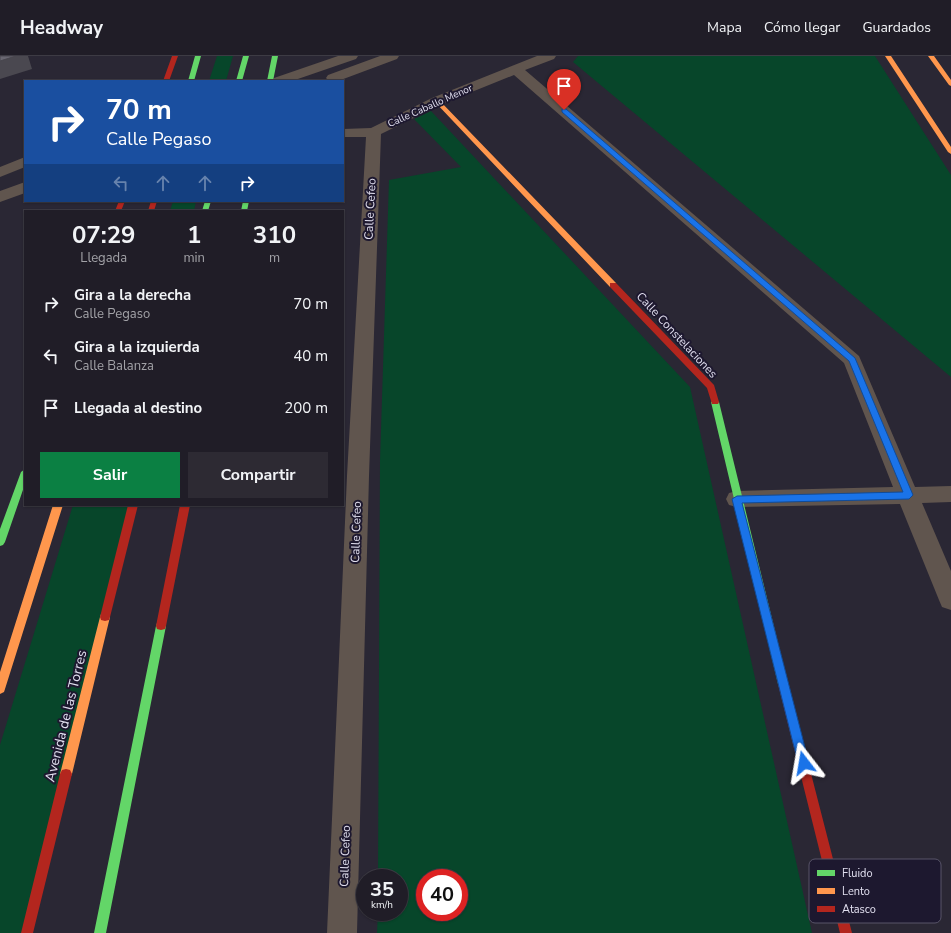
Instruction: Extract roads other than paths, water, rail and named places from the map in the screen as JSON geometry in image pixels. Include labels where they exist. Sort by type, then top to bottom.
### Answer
[{"type":"main road","points":[[166,80],[175,56]]},
{"type":"main road","points":[[191,80],[198,56]]},
{"type":"main road","points":[[239,80],[246,56]]},
{"type":"main road","points":[[270,80],[275,56]]},
{"type":"main road","points":[[888,56],[951,152]]},
{"type":"main road","points":[[931,56],[951,84]]},
{"type":"main road","name":"Calle Constelaciones","points":[[437,101],[711,387],[737,499],[827,859]]},
{"type":"main road","points":[[0,542],[24,475]]},
{"type":"main road","points":[[0,688],[58,506]]},
{"type":"main road","name":"Avenida de las Torres","points":[[27,933],[133,506]]},
{"type":"main road","points":[[100,933],[185,506]]},
{"type":"main road","name":"Calle Constelaciones","points":[[843,923],[846,933]]},
{"type":"street","points":[[282,80],[351,56]]},
{"type":"street","points":[[327,80],[392,56]]},
{"type":"street","name":"Calle Caballo Menor","points":[[344,133],[374,132],[437,101],[549,56]]},
{"type":"street","points":[[516,69],[852,360],[909,495],[951,600]]},
{"type":"street","name":"Calle Cefeo","points":[[342,933],[351,476],[374,132]]},
{"type":"street","points":[[0,172],[24,162]]},
{"type":"street","points":[[0,197],[24,187]]},
{"type":"street","points":[[737,499],[951,494]]}]
